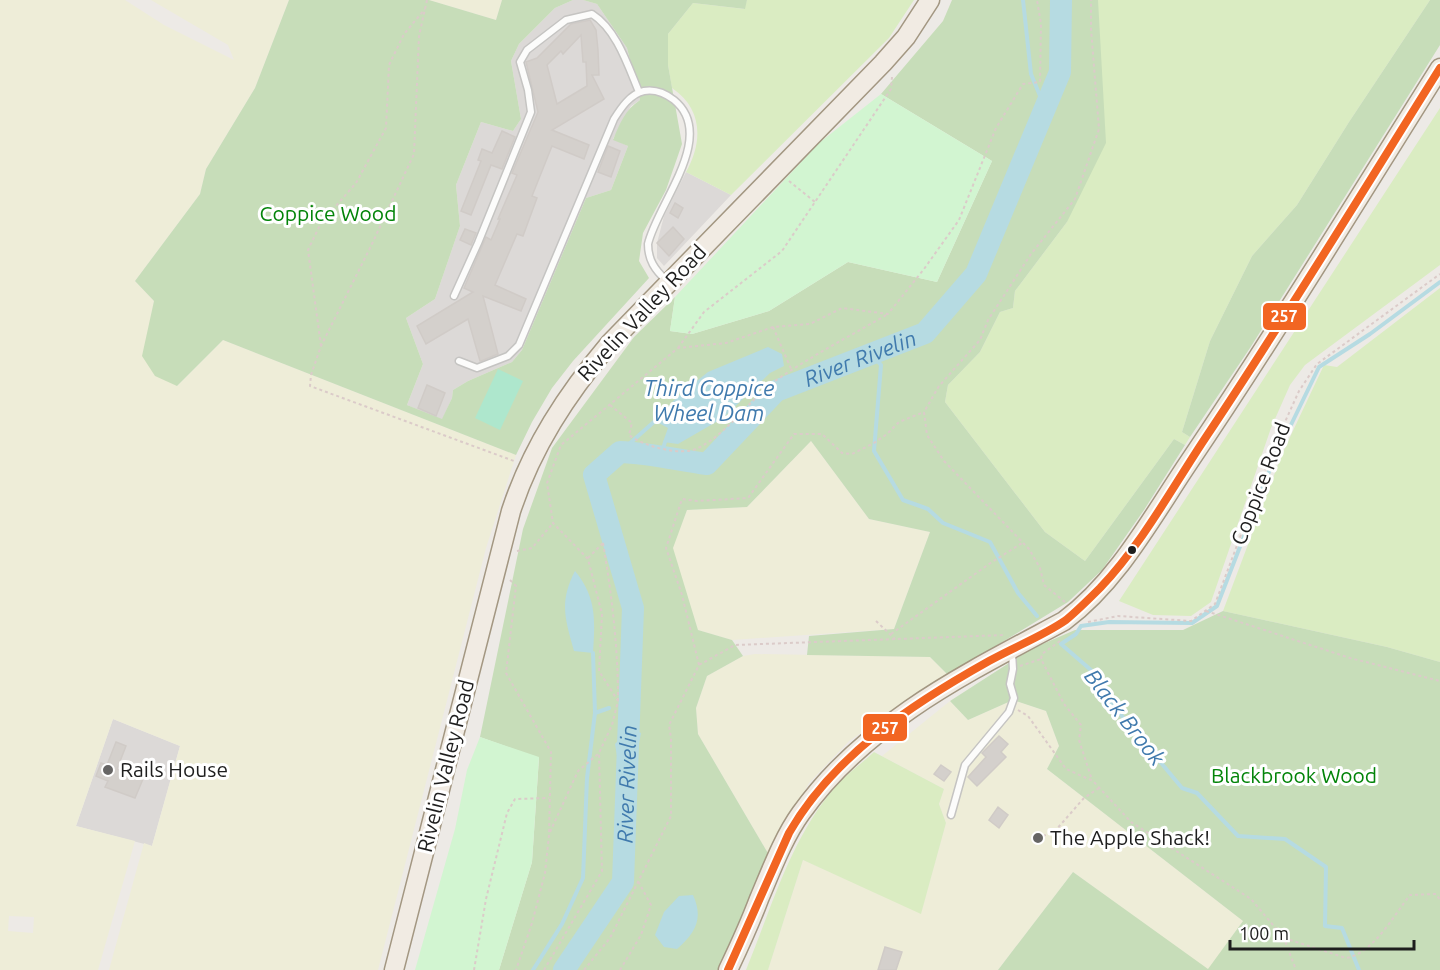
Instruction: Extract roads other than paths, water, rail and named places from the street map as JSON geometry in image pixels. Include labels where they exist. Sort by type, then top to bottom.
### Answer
[{"type":"main road","name":"Rivelin Valley Road","points":[[393,970],[511,511],[528,466],[549,427],[582,376],[632,320],[895,51],[930,0]]},
{"type":"main road","points":[[728,970],[775,862],[800,814],[828,780],[898,716],[949,683],[1015,647],[1069,623],[1130,550],[1237,391],[1440,68]]},
{"type":"lane","points":[[454,296],[531,112],[520,62],[527,50],[566,20],[592,14],[609,32],[621,51],[639,92]]},
{"type":"lane","points":[[459,361],[477,368],[508,356],[519,345],[614,119],[627,101],[639,92],[657,91],[666,94],[682,108],[689,126],[686,157],[648,244],[648,252],[653,265],[669,283]]},
{"type":"lane","points":[[951,814],[965,765],[1012,706],[1014,698],[1010,684],[1015,647]]},
{"type":"water","name":"Third Coppice Wheel Dam","points":[[768,347],[782,354],[784,366],[770,373],[723,418],[678,444],[663,442],[668,428],[655,421],[677,397],[708,372]]},
{"type":"water","points":[[575,571],[591,600],[594,620],[593,653],[574,651],[568,629],[565,601]]},
{"type":"water","points":[[629,728],[641,733],[636,760],[618,762],[615,744]]},
{"type":"water","points":[[693,895],[698,918],[693,931],[677,949],[664,947],[655,935],[664,912],[679,896]]},
{"type":"waterway","points":[[1023,0],[1031,74],[1045,108]]},
{"type":"waterway","name":"River Rivelin","points":[[564,970],[623,882],[633,608],[594,475],[620,452],[707,464],[776,391],[925,333],[976,274],[1060,72],[1061,0]]},
{"type":"waterway","points":[[1359,970],[1342,928],[1325,926],[1326,867],[1285,839],[1238,836],[1197,793],[1182,788],[1107,698],[1099,677],[1061,644],[1076,634],[1081,626],[1109,622],[1192,623],[1217,606],[1272,464],[1319,367],[1370,334],[1440,282]]},
{"type":"waterway","name":"Black Brook","points":[[872,354],[881,365],[874,451],[903,500],[928,509],[943,523],[990,542],[1018,593],[1037,616]]},
{"type":"waterway","points":[[620,452],[655,421]]},
{"type":"waterway","points":[[660,458],[665,442]]},
{"type":"waterway","points":[[593,653],[595,713]]},
{"type":"waterway","points":[[533,970],[562,924],[583,878],[587,778],[595,713],[609,708]]},
{"type":"place","name":"Rails House","points":[[108,770]]},
{"type":"place","name":"The Apple Shack!","points":[[1038,838]]},
{"type":"park label","name":"Coppice Wood","points":[[328,214]]},
{"type":"park label","name":"Blackbrook Wood","points":[[1294,776]]}]
